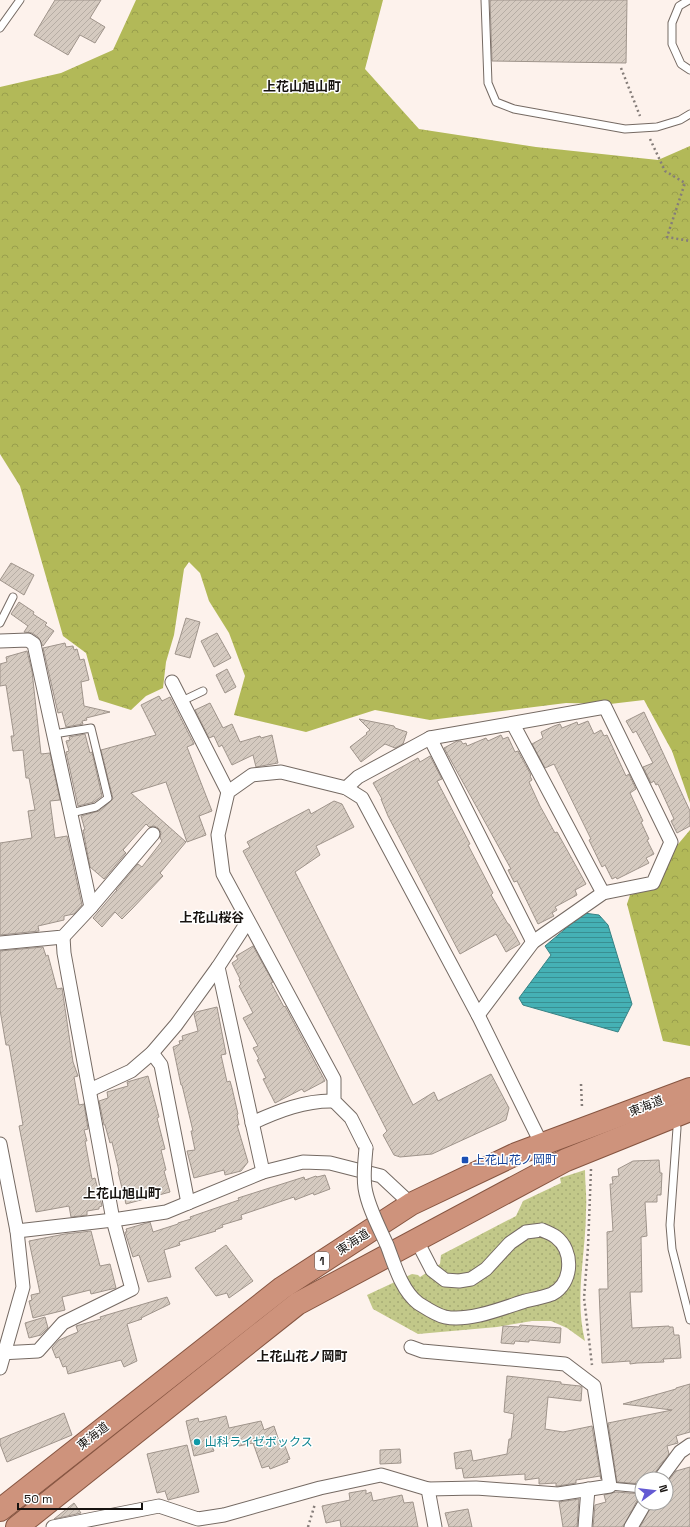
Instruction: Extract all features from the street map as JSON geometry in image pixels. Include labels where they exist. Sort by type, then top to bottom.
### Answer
[{"type":"highway","name":"東海道","points":[[0,1510],[282,1288],[411,1204],[516,1154],[690,1089]]},
{"type":"highway","name":"東海道","points":[[18,1527],[46,1522],[297,1304],[566,1160],[682,1113]]},
{"type":"street","points":[[0,641],[28,640],[34,644],[91,907]]},
{"type":"street","points":[[172,682],[228,792],[218,835],[223,874],[334,1079],[334,1101]]},
{"type":"street","points":[[346,788],[358,777],[430,738],[605,707],[671,842],[653,883],[603,893],[533,942],[478,1015]]},
{"type":"street","points":[[514,724],[603,893]]},
{"type":"street","points":[[430,738],[533,942]]},
{"type":"street","points":[[228,792],[252,775],[281,772],[346,788],[362,798],[478,1015],[542,1145]]},
{"type":"street","points":[[0,943],[63,937],[91,907],[153,834]]},
{"type":"street","points":[[90,1090],[131,1071],[152,1052],[176,1025],[218,967],[248,921]]},
{"type":"street","points":[[2,1353],[38,1351],[62,1323],[132,1289],[113,1220],[64,953],[63,937]]},
{"type":"street","points":[[218,967],[263,1172]]},
{"type":"street","points":[[152,1052],[161,1065],[188,1203]]},
{"type":"street","points":[[252,1123],[275,1112],[320,1100],[334,1101],[351,1118],[366,1148],[365,1188],[370,1206],[407,1290],[417,1302],[431,1311],[445,1317],[459,1318],[483,1314],[552,1294],[562,1286],[567,1274],[569,1262],[566,1249],[556,1237],[542,1230],[526,1232],[510,1244],[486,1269],[471,1279],[459,1281],[445,1280],[432,1270],[416,1239]]},
{"type":"street","points":[[0,1150],[17,1231],[23,1287],[2,1353],[0,1368]]},
{"type":"street","points":[[17,1231],[113,1220],[166,1212],[263,1172],[303,1162],[330,1163],[381,1176],[411,1204]]},
{"type":"street","points":[[46,1522],[158,1506],[198,1520],[224,1515],[320,1488],[381,1475],[428,1489],[476,1488],[558,1494],[610,1486],[594,1386],[565,1364],[422,1351],[411,1347]]},
{"type":"street","points":[[666,1471],[680,1452],[690,1445]]},
{"type":"street","points":[[428,1489],[435,1527]]},
{"type":"street","points":[[585,1527],[588,1489]]},
{"type":"street","points":[[631,1527],[640,1511]]},
{"type":"lane","points":[[0,28],[20,0]]},
{"type":"lane","points":[[484,0],[488,83],[496,102],[514,110],[625,128],[657,127],[674,122],[690,114]]},
{"type":"lane","points":[[689,0],[679,6],[672,23],[672,44],[681,64],[690,70]]},
{"type":"lane","points":[[0,623],[13,597]]},
{"type":"lane","points":[[182,701],[203,691]]},
{"type":"lane","points":[[54,734],[91,728],[108,798],[96,807],[71,813]]},
{"type":"lane","points":[[682,1113],[677,1128],[670,1225],[672,1249],[690,1320]]},
{"type":"lane","points":[[610,1486],[634,1488]]},
{"type":"path","points":[[621,68],[644,128],[665,171],[685,183],[667,237],[690,241]]},
{"type":"path","points":[[581,1084],[582,1107]]},
{"type":"path","points":[[591,1168],[588,1247],[584,1298],[594,1386]]},
{"type":"path","points":[[308,1527],[320,1488]]},
{"type":"green space","points":[[136,0],[383,0],[365,69],[419,129],[536,147],[658,160],[690,146],[690,803],[672,751],[644,700],[610,704],[566,703],[430,720],[375,710],[306,732],[234,715],[245,676],[229,633],[209,601],[200,573],[189,562],[184,569],[174,635],[166,662],[163,688],[146,696],[131,710],[99,700],[86,653],[63,636],[20,486],[0,454],[0,87],[61,73],[113,50]]},
{"type":"green space","points":[[690,830],[690,1046],[663,1041],[627,904],[630,895],[658,888],[674,849]]},
{"type":"green space","points":[[585,1170],[586,1226],[580,1292],[582,1325],[585,1341],[567,1328],[551,1321],[532,1321],[497,1327],[418,1334],[373,1309],[367,1295],[412,1274],[420,1277],[440,1264],[441,1255],[516,1216],[523,1201],[561,1183],[560,1178]]},
{"type":"water","points":[[584,913],[599,915],[608,925],[632,1004],[618,1032],[523,1005],[519,998],[551,955],[545,946]]},
{"type":"building","points":[[55,0],[101,0],[90,18],[105,27],[95,43],[80,35],[68,55],[34,35]]},
{"type":"building","points":[[490,0],[627,0],[626,63],[492,61]]},
{"type":"building","points":[[11,563],[34,575],[24,595],[0,580]]},
{"type":"building","points":[[19,602],[34,612],[33,614],[47,623],[45,625],[54,631],[43,646],[38,637],[32,633],[24,632],[28,626],[11,614]]},
{"type":"building","points":[[186,618],[200,622],[190,658],[175,654]]},
{"type":"building","points":[[217,633],[231,658],[214,667],[201,641]]},
{"type":"building","points":[[65,643],[66,647],[73,646],[74,650],[77,649],[80,660],[84,659],[89,680],[81,682],[84,706],[110,712],[86,718],[87,720],[82,721],[83,724],[66,727],[62,712],[58,713],[43,648]]},
{"type":"building","points":[[27,651],[32,671],[41,754],[50,753],[60,800],[50,801],[55,838],[67,836],[82,905],[74,914],[64,916],[64,920],[38,926],[39,931],[0,935],[0,843],[32,838],[28,811],[35,810],[29,778],[26,778],[23,750],[13,751],[11,736],[14,736],[6,685],[0,686],[0,664],[7,662],[6,657]]},
{"type":"building","points":[[227,669],[236,687],[225,693],[216,675]]},
{"type":"building","points":[[159,696],[162,701],[170,697],[194,744],[187,747],[212,811],[199,816],[206,835],[187,842],[166,782],[131,793],[186,842],[160,873],[163,876],[132,909],[122,919],[115,912],[102,927],[93,918],[138,864],[142,867],[162,841],[160,838],[161,832],[158,828],[154,826],[149,827],[146,824],[123,850],[126,853],[104,879],[90,867],[83,830],[85,830],[81,816],[99,811],[113,799],[101,750],[156,735],[141,705]]},
{"type":"building","points":[[210,703],[223,728],[232,724],[240,742],[260,736],[261,738],[272,735],[278,763],[256,767],[253,755],[232,765],[222,745],[219,747],[214,736],[209,738],[195,710]]},
{"type":"building","points":[[644,712],[690,811],[690,826],[677,833],[671,821],[674,819],[658,784],[656,785],[654,781],[651,783],[643,767],[653,763],[636,731],[633,733],[626,721]]},
{"type":"building","points":[[359,719],[394,726],[395,728],[407,732],[403,744],[395,748],[385,744],[361,762],[350,747],[370,730]]},
{"type":"building","points":[[588,721],[594,734],[601,730],[604,736],[607,735],[626,776],[629,774],[636,789],[630,793],[643,821],[641,822],[649,839],[647,840],[654,854],[646,858],[649,863],[617,879],[616,877],[612,879],[605,865],[602,867],[589,840],[591,839],[554,764],[545,768],[532,744],[543,738],[541,732],[554,726],[560,724],[562,728],[577,722],[578,725]]},
{"type":"building","points":[[85,734],[90,753],[92,752],[102,796],[94,802],[78,806],[66,752],[69,751],[66,741],[70,740],[69,737]]},
{"type":"building","points":[[501,735],[503,739],[508,737],[515,752],[518,751],[531,775],[532,780],[529,782],[540,806],[555,833],[557,832],[586,884],[575,890],[577,895],[555,907],[557,910],[552,913],[554,916],[538,924],[517,881],[514,882],[508,870],[511,869],[444,748],[457,741],[461,741],[463,744],[466,743],[467,746],[486,738],[488,741]]},
{"type":"building","points":[[430,756],[442,779],[437,781],[470,844],[468,845],[493,893],[491,895],[520,944],[506,952],[496,934],[460,954],[388,816],[382,799],[373,783],[418,758],[420,762]]},
{"type":"building","points":[[334,801],[342,804],[354,827],[316,846],[320,855],[295,872],[413,1105],[434,1092],[438,1101],[491,1074],[509,1108],[506,1120],[432,1154],[400,1157],[394,1155],[383,1135],[387,1131],[243,851],[250,847],[247,842],[309,809],[311,814]]},
{"type":"building","points":[[253,946],[273,982],[271,983],[325,1081],[304,1092],[302,1089],[275,1103],[263,1079],[266,1078],[253,1048],[258,1046],[243,1018],[253,1013],[239,986],[241,984],[240,979],[232,963],[238,959],[236,956]]},
{"type":"building","points":[[43,947],[46,956],[48,955],[57,989],[62,988],[73,1062],[78,1076],[74,1077],[79,1105],[84,1104],[88,1129],[84,1130],[87,1141],[85,1141],[92,1179],[95,1178],[102,1206],[99,1207],[99,1209],[87,1211],[87,1215],[71,1217],[69,1206],[36,1212],[19,1126],[23,1125],[9,1045],[6,1045],[0,1010],[0,951]]},
{"type":"building","points":[[217,1007],[226,1054],[221,1055],[227,1082],[230,1081],[232,1088],[238,1114],[239,1125],[237,1125],[248,1162],[241,1171],[225,1175],[224,1170],[194,1178],[187,1151],[195,1150],[191,1131],[193,1131],[173,1047],[180,1044],[179,1041],[183,1040],[182,1036],[198,1031],[194,1014],[196,1012]]},
{"type":"building","points":[[148,1076],[159,1117],[157,1118],[165,1149],[161,1150],[166,1170],[164,1171],[170,1192],[126,1204],[112,1142],[110,1143],[104,1125],[99,1101],[108,1098],[107,1092],[128,1086],[127,1082]]},
{"type":"building","points":[[659,1160],[660,1173],[662,1173],[661,1195],[657,1195],[657,1202],[645,1202],[647,1236],[641,1237],[642,1292],[630,1292],[632,1328],[673,1327],[674,1335],[679,1335],[681,1358],[663,1359],[664,1362],[630,1364],[630,1361],[602,1363],[599,1289],[608,1289],[607,1232],[613,1231],[610,1184],[613,1184],[612,1177],[619,1176],[618,1169],[633,1161]]},
{"type":"building","points":[[325,1175],[330,1189],[314,1195],[313,1193],[295,1200],[294,1197],[241,1215],[242,1219],[222,1225],[223,1227],[215,1230],[216,1231],[179,1242],[180,1245],[164,1250],[171,1277],[148,1282],[139,1255],[133,1257],[125,1232],[127,1232],[126,1229],[150,1222],[153,1232],[178,1224],[191,1219],[190,1217],[239,1200],[238,1198],[304,1177],[305,1180],[316,1176]]},
{"type":"building","points":[[91,1231],[100,1266],[110,1264],[116,1288],[91,1294],[90,1290],[62,1297],[65,1310],[33,1318],[29,1301],[32,1300],[31,1295],[40,1293],[29,1241]]},
{"type":"building","points":[[226,1245],[253,1281],[229,1298],[227,1293],[216,1296],[195,1268]]},
{"type":"building","points":[[167,1297],[170,1304],[141,1318],[142,1319],[127,1324],[137,1361],[124,1367],[121,1360],[68,1374],[66,1366],[63,1367],[59,1357],[56,1358],[52,1348],[59,1340],[78,1332],[76,1326],[101,1319],[100,1317]]},
{"type":"building","points":[[45,1317],[48,1328],[41,1335],[29,1338],[25,1323]]},
{"type":"building","points":[[520,1325],[561,1328],[560,1343],[529,1340],[529,1342],[515,1341],[514,1344],[501,1343],[503,1326],[519,1327]]},
{"type":"building","points":[[507,1376],[561,1382],[561,1384],[582,1387],[581,1401],[548,1397],[545,1429],[563,1432],[592,1426],[601,1479],[600,1476],[576,1480],[576,1483],[556,1486],[556,1483],[539,1484],[539,1478],[525,1480],[525,1474],[464,1478],[462,1468],[456,1469],[454,1453],[471,1450],[473,1461],[507,1454],[509,1439],[511,1439],[514,1414],[504,1412]]},
{"type":"building","points":[[690,1384],[690,1432],[676,1436],[678,1443],[667,1446],[669,1454],[656,1471],[634,1471],[634,1483],[617,1482],[608,1423],[672,1410],[623,1404]]},
{"type":"building","points":[[64,1413],[72,1435],[7,1462],[0,1444],[0,1439]]},
{"type":"building","points":[[226,1416],[229,1428],[261,1421],[264,1430],[274,1426],[281,1447],[285,1446],[290,1459],[287,1460],[288,1462],[270,1469],[269,1466],[262,1468],[253,1443],[239,1446],[237,1440],[212,1446],[214,1451],[194,1456],[186,1421],[198,1418],[199,1422]]},
{"type":"building","points":[[187,1445],[199,1492],[168,1500],[165,1491],[157,1493],[147,1454]]},
{"type":"building","points":[[400,1449],[401,1463],[380,1464],[380,1450]]},
{"type":"building","points":[[690,1467],[690,1527],[640,1527],[649,1511],[674,1511],[674,1474],[676,1471]]},
{"type":"building","points":[[366,1490],[366,1494],[371,1492],[373,1501],[402,1495],[404,1503],[413,1502],[418,1527],[341,1527],[340,1520],[326,1523],[322,1506],[350,1500],[349,1493]]},
{"type":"building","points":[[616,1492],[634,1493],[634,1506],[623,1527],[593,1527],[595,1505],[606,1502],[604,1495]]},
{"type":"building","points":[[579,1499],[577,1527],[563,1527],[559,1502]]},
{"type":"building","points":[[74,1503],[81,1513],[54,1519]]},
{"type":"building","points":[[468,1509],[472,1527],[449,1527],[445,1513]]},
{"type":"place","name":"上花山花ノ岡町","points":[[465,1160]]},
{"type":"place","name":"山科ライゼボックス","points":[[197,1442]]},
{"type":"district","name":"上花山旭山町","points":[[302,86]]},
{"type":"district","name":"上花山桜谷","points":[[212,917]]},
{"type":"district","name":"上花山旭山町","points":[[122,1193]]},
{"type":"district","name":"上花山花ノ岡町","points":[[302,1356]]}]
